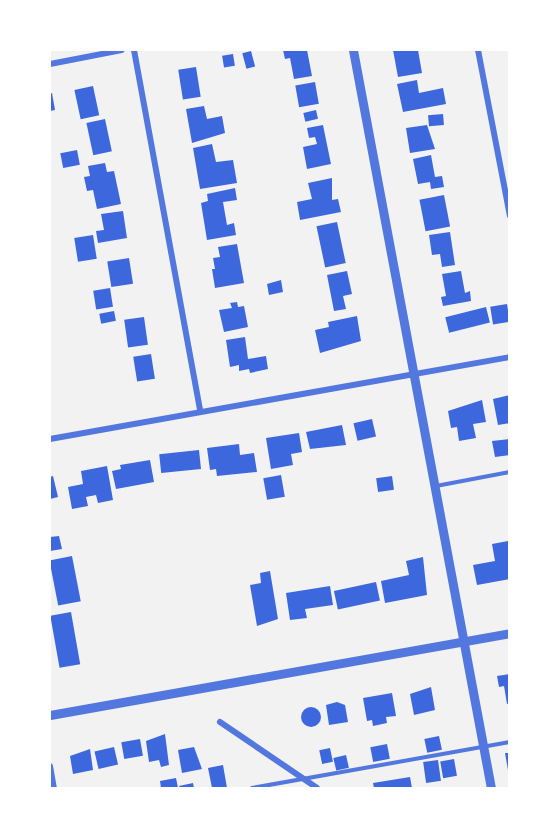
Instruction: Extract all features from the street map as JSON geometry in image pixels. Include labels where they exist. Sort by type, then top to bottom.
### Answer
[{"type":"street","points":[[50,64],[122,50]]},
{"type":"street","points":[[134,50],[200,411]]},
{"type":"street","points":[[353,50],[411,375],[465,641],[491,789]]},
{"type":"street","points":[[478,50],[510,216]]},
{"type":"street","points":[[50,439],[510,357]]},
{"type":"street","points":[[50,715],[510,633]]},
{"type":"street","points":[[219,722],[317,789]]},
{"type":"street","points":[[50,766],[54,789]]},
{"type":"lane","points":[[432,486],[510,472]]},
{"type":"lane","points":[[252,789],[510,742]]},
{"type":"building","points":[[283,50],[307,50],[312,76],[294,79],[290,58],[285,59]]},
{"type":"building","points":[[393,50],[418,50],[422,73],[398,77]]},
{"type":"building","points":[[251,51],[255,66],[246,69],[242,53]]},
{"type":"building","points":[[233,54],[235,66],[224,68],[222,56]]},
{"type":"building","points":[[196,67],[201,97],[183,99],[178,70]]},
{"type":"building","points":[[417,80],[419,93],[443,88],[446,104],[403,112],[397,84]]},
{"type":"building","points":[[315,82],[319,104],[299,107],[295,85]]},
{"type":"building","points":[[93,86],[99,115],[81,119],[74,90]]},
{"type":"building","points":[[52,93],[55,110],[50,111],[50,94]]},
{"type":"building","points":[[204,106],[207,119],[222,116],[225,133],[192,143],[186,109]]},
{"type":"building","points":[[316,110],[318,119],[305,122],[303,113]]},
{"type":"building","points":[[443,114],[444,125],[429,126],[428,115]]},
{"type":"building","points":[[105,119],[112,151],[93,155],[86,123]]},
{"type":"building","points":[[323,125],[331,164],[307,169],[303,147],[317,144],[315,137],[309,138],[307,128]]},
{"type":"building","points":[[427,125],[435,149],[410,153],[406,128]]},
{"type":"building","points":[[212,144],[216,162],[233,160],[237,183],[200,189],[193,148]]},
{"type":"building","points":[[77,150],[80,165],[63,168],[60,153]]},
{"type":"building","points":[[431,155],[435,177],[442,176],[444,187],[431,189],[430,182],[418,184],[413,159]]},
{"type":"building","points":[[105,163],[107,172],[114,171],[121,204],[97,209],[93,190],[87,191],[84,177],[90,176],[88,166]]},
{"type":"building","points":[[332,178],[332,200],[338,199],[341,212],[300,220],[297,202],[312,199],[308,183]]},
{"type":"building","points":[[235,188],[237,200],[223,202],[227,225],[234,223],[236,235],[207,240],[201,203],[208,201],[207,194]]},
{"type":"building","points":[[444,195],[450,226],[426,231],[419,200]]},
{"type":"building","points":[[123,211],[127,238],[98,243],[96,231],[104,230],[101,214]]},
{"type":"building","points":[[337,222],[346,263],[325,267],[316,226]]},
{"type":"building","points":[[450,232],[455,265],[442,267],[440,254],[432,255],[429,235]]},
{"type":"building","points":[[93,235],[97,259],[78,262],[74,238]]},
{"type":"building","points":[[237,244],[244,283],[215,288],[212,269],[215,269],[213,258],[220,257],[218,247]]},
{"type":"building","points":[[129,258],[133,284],[111,287],[107,261]]},
{"type":"building","points":[[347,271],[352,294],[343,296],[346,309],[334,311],[327,275]]},
{"type":"building","points":[[461,271],[465,293],[470,291],[471,301],[443,306],[441,297],[446,296],[442,274]]},
{"type":"building","points":[[281,280],[283,292],[269,295],[267,284]]},
{"type":"building","points":[[110,288],[113,307],[96,309],[93,291]]},
{"type":"building","points":[[237,302],[238,307],[244,306],[248,327],[224,332],[219,310],[232,308],[230,303]]},
{"type":"building","points":[[507,304],[510,322],[493,324],[490,307]]},
{"type":"building","points":[[486,307],[490,323],[449,333],[445,317]]},
{"type":"building","points":[[114,311],[116,321],[101,324],[99,314]]},
{"type":"building","points":[[357,316],[361,341],[320,353],[315,330],[329,327],[328,322]]},
{"type":"building","points":[[144,317],[148,345],[128,348],[124,320]]},
{"type":"building","points":[[245,337],[248,359],[266,356],[268,369],[250,373],[249,369],[239,371],[239,365],[230,367],[226,340]]},
{"type":"building","points":[[151,354],[155,379],[137,382],[133,357]]},
{"type":"building","points":[[510,395],[510,423],[498,425],[493,399]]},
{"type":"building","points":[[482,400],[486,422],[473,424],[476,438],[459,441],[457,427],[451,428],[448,411]]},
{"type":"building","points":[[372,419],[376,437],[358,441],[353,423]]},
{"type":"building","points":[[342,425],[346,445],[310,449],[306,432]]},
{"type":"building","points":[[299,433],[302,452],[291,454],[293,465],[271,469],[266,438]]},
{"type":"building","points":[[510,439],[510,455],[495,457],[492,441]]},
{"type":"building","points":[[239,444],[240,455],[254,453],[257,472],[217,476],[216,469],[210,470],[207,448]]},
{"type":"building","points":[[199,450],[201,469],[161,473],[159,454]]},
{"type":"building","points":[[150,460],[154,482],[116,489],[112,471],[121,469],[120,465]]},
{"type":"building","points":[[107,466],[113,500],[98,503],[96,495],[86,497],[88,506],[72,509],[68,487],[83,484],[81,471]]},
{"type":"building","points":[[281,475],[285,497],[267,500],[263,478]]},
{"type":"building","points":[[53,476],[58,497],[50,499],[50,477]]},
{"type":"building","points":[[392,476],[394,490],[378,492],[376,478]]},
{"type":"building","points":[[59,536],[62,549],[50,551],[50,537]]},
{"type":"building","points":[[508,541],[510,579],[477,585],[473,565],[495,561],[492,544]]},
{"type":"building","points":[[72,556],[81,601],[58,606],[50,560]]},
{"type":"building","points":[[423,557],[427,595],[385,603],[381,581],[409,575],[406,561]]},
{"type":"building","points":[[270,571],[278,619],[257,626],[250,585],[261,583],[260,573]]},
{"type":"building","points":[[376,582],[380,601],[338,610],[334,591]]},
{"type":"building","points":[[330,586],[333,605],[305,609],[307,618],[290,620],[286,593]]},
{"type":"building","points":[[71,612],[80,664],[60,668],[50,616]]},
{"type":"building","points":[[510,674],[510,703],[507,704],[504,686],[499,687],[497,676]]},
{"type":"building","points":[[431,687],[435,710],[414,715],[410,694]]},
{"type":"building","points":[[392,693],[396,716],[386,717],[387,723],[373,726],[372,720],[367,721],[363,698]]},
{"type":"building","points":[[337,702],[345,705],[348,722],[329,725],[326,705]]},
{"type":"building","points":[[307,707],[315,707],[321,713],[321,721],[315,727],[307,727],[301,721],[301,713]]},
{"type":"building","points":[[165,734],[169,765],[161,767],[159,760],[149,762],[146,741]]},
{"type":"building","points":[[439,736],[442,750],[427,753],[424,739]]},
{"type":"building","points":[[140,739],[143,756],[124,759],[121,742]]},
{"type":"building","points":[[387,744],[390,759],[373,762],[370,747]]},
{"type":"building","points":[[114,747],[118,765],[99,769],[95,751]]},
{"type":"building","points":[[194,747],[202,769],[182,773],[178,750]]},
{"type":"building","points":[[330,748],[333,762],[322,764],[319,750]]},
{"type":"building","points":[[90,749],[93,770],[73,774],[70,756]]},
{"type":"building","points":[[505,753],[510,753],[510,770],[508,770]]},
{"type":"building","points":[[346,755],[349,768],[336,771],[333,758]]},
{"type":"building","points":[[454,759],[457,776],[443,778],[440,761]]},
{"type":"building","points":[[438,760],[441,781],[426,783],[423,762]]},
{"type":"building","points":[[223,765],[227,788],[212,788],[208,768]]},
{"type":"building","points":[[410,777],[412,788],[374,788],[373,783]]},
{"type":"building","points":[[176,778],[178,788],[161,788],[160,781]]},
{"type":"building","points":[[193,783],[194,788],[180,788],[179,786]]}]
